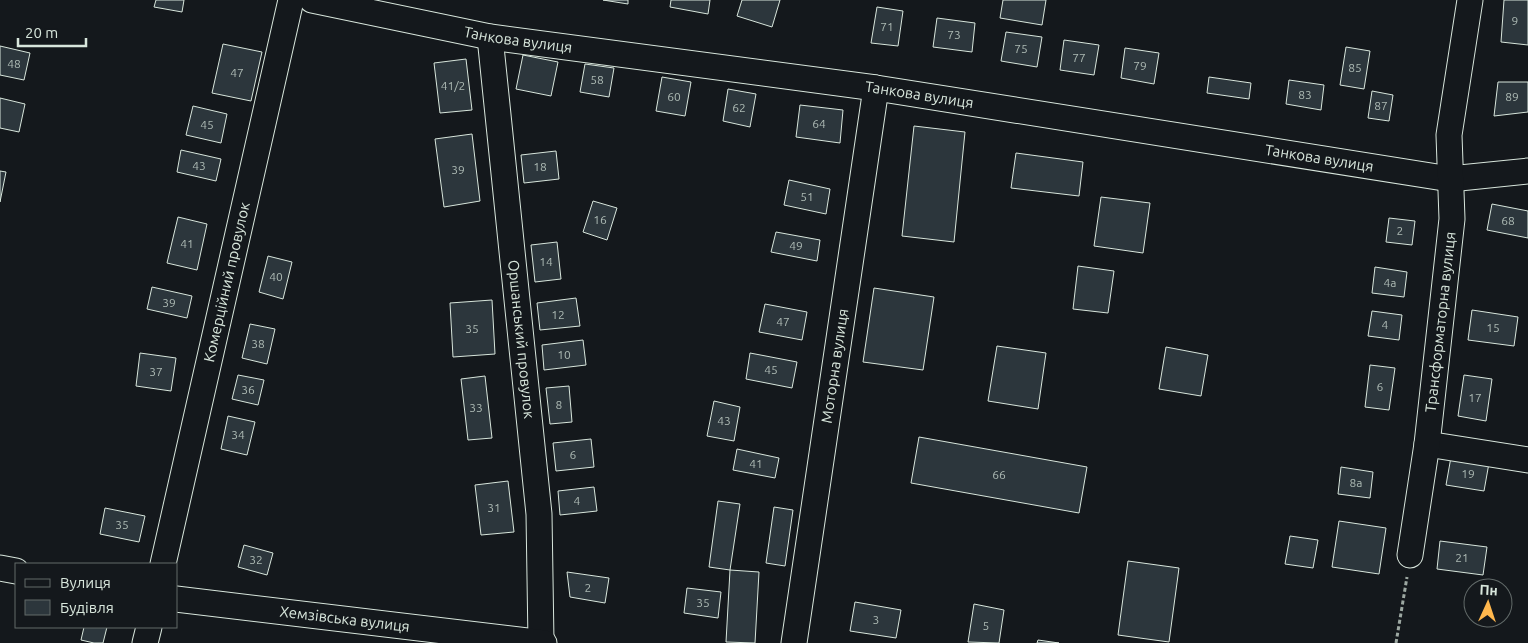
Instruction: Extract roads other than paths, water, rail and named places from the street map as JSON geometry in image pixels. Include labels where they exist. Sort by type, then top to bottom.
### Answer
[{"type":"street","name":"Комерційний провулок","points":[[163,563],[291,0]]},
{"type":"street","name":"Трансформаторна вулиця","points":[[1410,555],[1427,444],[1452,219],[1449,135],[1470,0]]},
{"type":"street","name":"Танкова вулиця","points":[[323,1],[490,37],[876,88],[1450,179],[1528,170]]},
{"type":"street","name":"Оршанський провулок","points":[[490,37],[540,514],[542,643]]},
{"type":"street","name":"Моторна вулиця","points":[[794,643],[876,88]]},
{"type":"street","points":[[1427,444],[1528,460]]},
{"type":"street","points":[[0,568],[15,571]]},
{"type":"street","name":"Хемзівська вулиця","points":[[178,599],[367,633],[542,643]]},
{"type":"street","points":[[146,643],[149,628]]}]
